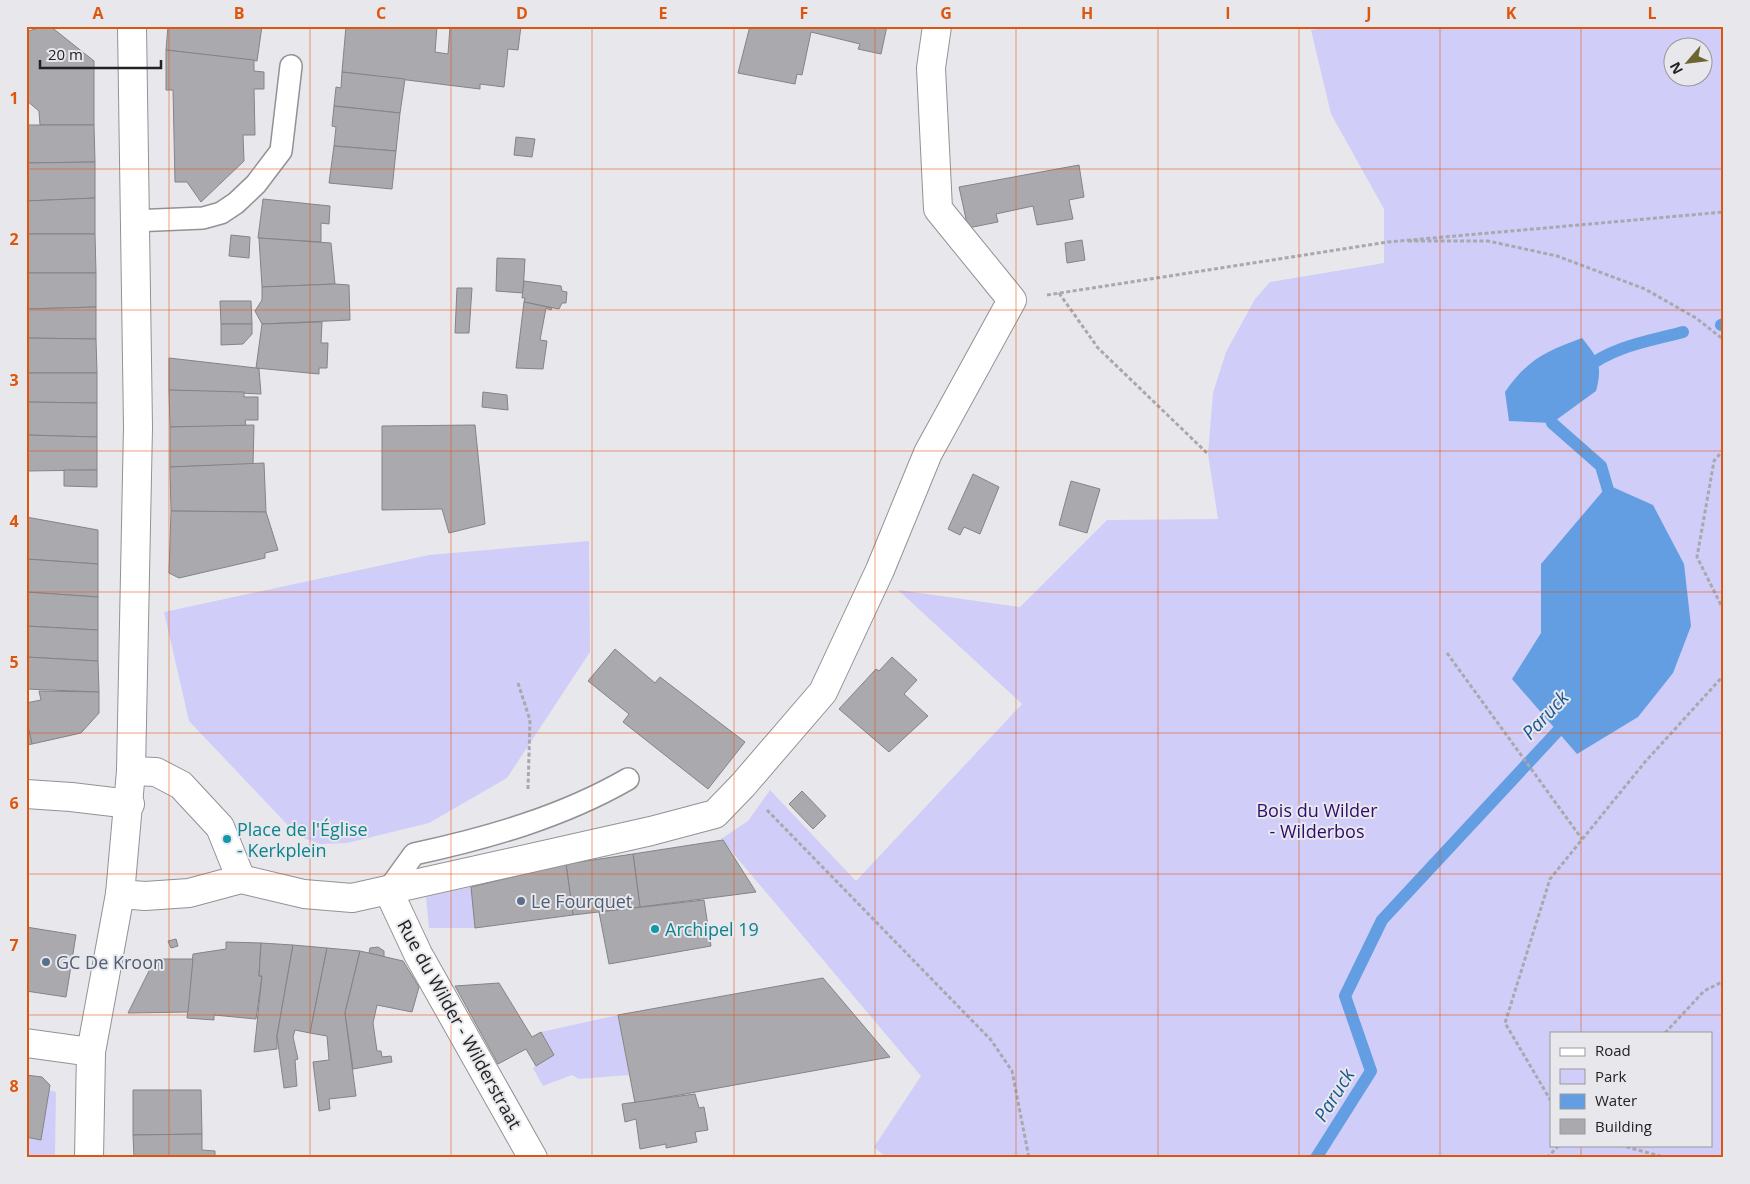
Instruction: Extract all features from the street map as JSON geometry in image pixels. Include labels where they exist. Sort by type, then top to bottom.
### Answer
[{"type":"street","points":[[89,1158],[91,1052],[120,894],[130,804],[138,427],[133,221],[132,26]]},
{"type":"street","points":[[120,894],[145,896],[189,893],[241,879],[304,894],[352,898],[651,831],[715,814],[743,785],[823,692],[880,570],[928,453],[1012,300],[938,209],[931,68],[937,26]]},
{"type":"street","points":[[131,771],[156,772],[181,785],[220,827],[241,879]]},
{"type":"street","points":[[26,794],[71,796],[130,804]]},
{"type":"street","name":"Rue du Wilder - Wilderstraat","points":[[388,890],[418,954],[533,1158]]},
{"type":"street","points":[[26,1043],[91,1052]]},
{"type":"lane","points":[[133,221],[203,218],[221,213],[236,203],[256,184],[281,151],[291,66]]},
{"type":"lane","points":[[388,890],[414,854],[509,830],[594,799],[628,779]]},
{"type":"path","points":[[1012,300],[1388,242],[1480,232],[1724,212]]},
{"type":"path","points":[[1388,242],[1488,240],[1557,256],[1645,289],[1696,318],[1724,340]]},
{"type":"path","points":[[1059,293],[1098,348],[1208,454]]},
{"type":"path","points":[[1724,448],[1714,461],[1697,557],[1724,611]]},
{"type":"path","points":[[1447,653],[1582,839]]},
{"type":"path","points":[[1550,1098],[1505,1023],[1550,879],[1645,762],[1724,675]]},
{"type":"path","points":[[509,830],[527,796],[530,763],[530,720],[518,684]]},
{"type":"path","points":[[743,785],[991,1040],[1012,1071],[1029,1158]]},
{"type":"path","points":[[1666,1032],[1704,991],[1724,981]]},
{"type":"path","points":[[1548,1158],[1557,1146]]},
{"type":"path","points":[[1624,1146],[1667,1158]]},
{"type":"green space","name":"Bois du Wilder - Wilderbos","points":[[1335,26],[1724,26],[1724,1158],[887,1158],[874,1147],[921,1076],[721,839],[748,821],[770,790],[856,881],[1022,704],[898,590],[1020,607],[1107,520],[1218,519],[1208,454],[1213,393],[1226,352],[1255,299],[1270,282],[1384,263],[1384,209],[1331,114],[1311,30]]},
{"type":"green space","points":[[589,541],[590,652],[507,778],[429,823],[347,843],[320,844],[298,836],[189,721],[164,612],[429,555]]},
{"type":"green space","points":[[471,887],[475,928],[429,928],[426,897]]},
{"type":"green space","points":[[618,1015],[629,1075],[579,1079],[572,1075],[543,1086],[533,1068],[554,1055],[541,1032]]},
{"type":"green space","points":[[49,1090],[56,1092],[55,1158],[26,1158],[26,1137],[41,1140]]},
{"type":"water","points":[[1582,338],[1598,362],[1599,374],[1596,391],[1552,423],[1509,421],[1505,392],[1513,381],[1538,358],[1558,347]]},
{"type":"water","points":[[1608,485],[1653,505],[1684,564],[1691,626],[1673,673],[1638,717],[1577,754],[1512,679],[1541,633],[1541,564]]},
{"type":"building","points":[[50,26],[94,61],[94,125],[40,125],[39,111],[26,100],[26,32]]},
{"type":"building","points":[[168,26],[262,26],[257,61],[166,50]]},
{"type":"building","points":[[346,26],[437,26],[435,52],[448,54],[450,26],[521,26],[518,50],[508,49],[504,87],[480,84],[480,89],[342,72]]},
{"type":"building","points":[[750,26],[887,26],[881,54],[858,49],[860,44],[811,32],[802,75],[797,74],[795,84],[738,73]]},
{"type":"building","points":[[166,50],[254,60],[254,71],[264,72],[264,89],[254,89],[255,135],[243,135],[244,161],[201,202],[187,182],[175,182],[173,90],[166,90]]},
{"type":"building","points":[[342,72],[405,79],[400,113],[334,106],[336,87],[341,88]]},
{"type":"building","points":[[334,106],[400,113],[396,151],[334,146],[336,127],[332,126]]},
{"type":"building","points":[[26,125],[94,125],[95,162],[26,163]]},
{"type":"building","points":[[516,137],[535,139],[532,157],[514,155]]},
{"type":"building","points":[[334,146],[396,151],[392,189],[329,183]]},
{"type":"building","points":[[95,162],[95,198],[26,201],[26,163]]},
{"type":"building","points":[[1079,165],[1084,197],[1069,200],[1073,219],[1037,225],[1033,206],[996,214],[998,222],[968,228],[959,187]]},
{"type":"building","points":[[95,198],[95,234],[26,234],[26,201]]},
{"type":"building","points":[[263,199],[330,206],[329,224],[321,223],[321,242],[258,238]]},
{"type":"building","points":[[26,234],[95,234],[96,273],[26,273]]},
{"type":"building","points":[[231,235],[250,237],[249,258],[229,256]]},
{"type":"building","points":[[259,238],[331,243],[335,284],[262,287]]},
{"type":"building","points":[[1082,240],[1085,260],[1067,263],[1065,243]]},
{"type":"building","points":[[497,258],[525,259],[523,293],[496,291]]},
{"type":"building","points":[[26,273],[96,273],[96,307],[26,309]]},
{"type":"building","points":[[524,281],[561,286],[562,291],[567,292],[566,303],[562,303],[559,309],[524,302],[525,298],[522,298]]},
{"type":"building","points":[[349,285],[350,320],[262,324],[255,311],[262,300],[262,287]]},
{"type":"building","points":[[457,288],[472,288],[469,333],[455,333]]},
{"type":"building","points":[[220,301],[251,301],[252,324],[221,324]]},
{"type":"building","points":[[524,302],[552,308],[551,310],[546,308],[540,340],[547,341],[543,369],[516,368]]},
{"type":"building","points":[[96,307],[96,339],[26,338],[26,309]]},
{"type":"building","points":[[322,322],[321,343],[328,343],[327,368],[319,368],[319,374],[256,368],[262,324]]},
{"type":"building","points":[[221,324],[252,324],[252,334],[243,344],[221,345]]},
{"type":"building","points":[[26,338],[96,339],[97,373],[26,373]]},
{"type":"building","points":[[169,358],[259,369],[261,394],[169,390]]},
{"type":"building","points":[[26,373],[97,373],[97,403],[26,402]]},
{"type":"building","points":[[169,390],[244,392],[244,397],[258,397],[258,420],[245,420],[246,426],[170,427]]},
{"type":"building","points":[[483,392],[507,395],[508,410],[482,407]]},
{"type":"building","points":[[26,402],[97,403],[97,437],[26,435]]},
{"type":"building","points":[[254,425],[253,464],[170,467],[170,427]]},
{"type":"building","points":[[475,425],[485,524],[449,533],[442,509],[382,510],[382,426]]},
{"type":"building","points":[[26,435],[97,437],[97,470],[26,471]]},
{"type":"building","points":[[264,463],[266,512],[171,511],[170,467]]},
{"type":"building","points":[[64,470],[97,470],[97,487],[64,486]]},
{"type":"building","points":[[973,474],[999,487],[980,534],[964,527],[960,535],[948,529]]},
{"type":"building","points":[[1071,481],[1100,489],[1087,533],[1059,525]]},
{"type":"building","points":[[171,511],[266,512],[278,550],[265,553],[265,558],[179,578],[169,573]]},
{"type":"building","points":[[26,517],[98,530],[98,564],[26,559]]},
{"type":"building","points":[[26,559],[98,564],[98,597],[26,592]]},
{"type":"building","points":[[26,592],[98,597],[98,630],[26,626]]},
{"type":"building","points":[[26,626],[98,630],[98,661],[26,657]]},
{"type":"building","points":[[615,649],[655,683],[660,677],[745,742],[708,789],[623,722],[629,714],[588,681]]},
{"type":"building","points":[[26,657],[98,661],[99,692],[26,689]]},
{"type":"building","points":[[892,657],[917,680],[904,694],[928,716],[889,752],[839,709],[876,669],[879,671]]},
{"type":"building","points":[[39,691],[99,692],[99,713],[81,733],[32,744],[26,718],[26,703],[41,700]]},
{"type":"building","points":[[26,718],[32,744],[26,745]]},
{"type":"building","points":[[802,791],[826,816],[813,829],[789,804]]},
{"type":"building","points":[[723,840],[756,892],[640,907],[633,854]]},
{"type":"building","points":[[633,854],[640,907],[573,915],[566,864]]},
{"type":"building","name":"Le Fourquet","points":[[566,864],[573,915],[475,928],[471,887]]},
{"type":"building","name":"Archipel 19","points":[[704,900],[711,946],[609,964],[599,912]]},
{"type":"building","points":[[26,927],[76,935],[66,997],[26,991]]},
{"type":"building","points":[[176,939],[178,946],[171,948],[168,941]]},
{"type":"building","points":[[226,942],[261,943],[259,976],[262,976],[256,1019],[214,1015],[214,1020],[187,1018],[193,954],[226,949]]},
{"type":"building","points":[[261,943],[293,945],[277,1036],[277,1049],[254,1052],[262,976],[259,976]]},
{"type":"building","points":[[293,945],[327,948],[310,1033],[295,1030],[293,1037],[298,1059],[295,1060],[297,1086],[284,1088],[277,1036]]},
{"type":"building","points":[[378,947],[384,951],[384,957],[369,953],[370,948]]},
{"type":"building","points":[[327,948],[360,951],[345,1013],[356,1096],[329,1099],[330,1109],[319,1111],[313,1062],[329,1060],[327,1036],[310,1033]]},
{"type":"building","points":[[360,951],[403,961],[419,987],[412,1012],[377,1005],[373,1023],[377,1051],[381,1051],[382,1057],[391,1056],[392,1062],[353,1069],[345,1013]]},
{"type":"building","points":[[155,959],[193,959],[188,1012],[128,1013]]},
{"type":"building","points":[[823,978],[890,1057],[635,1103],[618,1015]]},
{"type":"building","points":[[499,983],[532,1037],[541,1032],[554,1055],[536,1066],[526,1049],[498,1064],[455,986]]},
{"type":"building","points":[[26,1075],[42,1077],[50,1085],[41,1140],[26,1137]]},
{"type":"building","points":[[133,1090],[201,1090],[202,1134],[133,1135]]},
{"type":"building","points":[[695,1094],[699,1108],[704,1107],[708,1130],[695,1132],[697,1142],[666,1148],[666,1144],[640,1149],[636,1119],[625,1122],[622,1104]]},
{"type":"building","points":[[202,1134],[202,1150],[215,1151],[215,1158],[134,1158],[133,1135]]},
{"type":"waterway","name":"Paruck","points":[[1585,369],[1607,355],[1620,350],[1683,332]]},
{"type":"waterway","name":"Paruck","points":[[1547,407],[1552,423],[1601,466],[1611,500]]},
{"type":"waterway","name":"Paruck","points":[[1316,1158],[1371,1071],[1345,996],[1382,920],[1568,720]]},
{"type":"place","name":"Place de l'Église - Kerkplein","points":[[227,839]]},
{"type":"place","name":"Le Fourquet","points":[[521,901]]},
{"type":"place","name":"Archipel 19","points":[[655,929]]},
{"type":"place","name":"GC De Kroon","points":[[46,962]]}]
